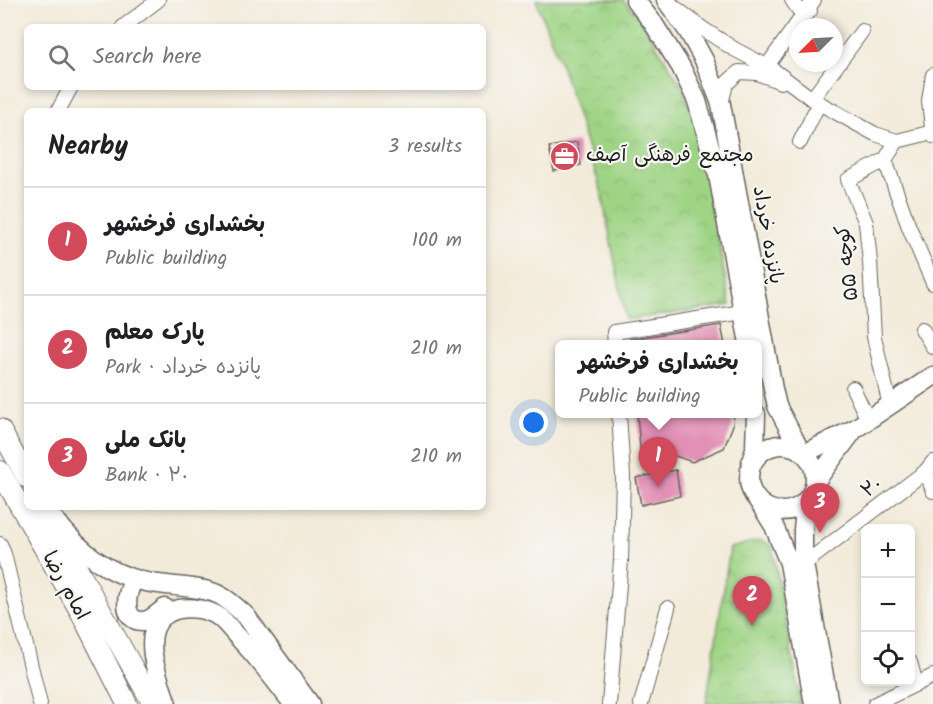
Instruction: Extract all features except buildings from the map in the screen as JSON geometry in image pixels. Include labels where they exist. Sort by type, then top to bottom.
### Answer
[{"type":"highway","points":[[0,429],[24,473]]},
{"type":"highway","name":"امام رضا","points":[[0,471],[80,611],[127,704]]},
{"type":"highway","name":"امام رضا","points":[[46,510],[153,704]]},
{"type":"main road","name":"پانزده خرداد","points":[[635,0],[653,22],[697,101],[718,175],[748,340]]},
{"type":"main road","name":"پانزده خرداد","points":[[666,0],[688,31],[704,60],[721,104],[775,398],[782,418],[802,452]]},
{"type":"main road","points":[[802,452],[862,424],[933,376]]},
{"type":"main road","points":[[756,418],[754,448],[748,474],[749,484],[752,494],[774,526],[789,563],[814,704]]},
{"type":"main road","points":[[759,502],[767,508],[788,511],[806,501],[815,482],[862,424]]},
{"type":"main road","points":[[751,464],[764,449],[782,444],[802,452],[811,462],[815,482]]},
{"type":"main road","points":[[806,501],[803,530],[804,564],[829,704]]},
{"type":"main road","points":[[46,510],[84,551],[103,566],[135,579],[212,592],[233,605],[246,616],[310,704]]},
{"type":"main road","points":[[135,579],[130,585],[126,602],[129,612],[135,619],[143,621],[151,618],[168,605],[180,601],[203,599],[227,611],[293,704]]},
{"type":"main road","points":[[167,704],[152,658],[156,626],[163,617],[171,612],[195,608],[218,617],[263,664]]},
{"type":"street","points":[[127,24],[158,0]]},
{"type":"street","points":[[666,0],[703,29],[767,66],[815,101],[875,134],[897,141],[932,133],[929,101],[933,75]]},
{"type":"street","points":[[792,0],[803,16]]},
{"type":"street","points":[[767,66],[803,16],[818,2]]},
{"type":"street","points":[[800,142],[815,101],[862,31]]},
{"type":"street","points":[[721,104],[726,84],[739,72],[757,73],[796,88]]},
{"type":"street","points":[[60,108],[69,90]]},
{"type":"street","name":"کوچه ۵۵","points":[[890,406],[874,337],[866,223],[848,180],[885,160],[897,141]]},
{"type":"street","points":[[885,160],[909,227],[933,283]]},
{"type":"street","points":[[615,340],[614,332],[743,312]]},
{"type":"street","points":[[922,329],[933,347]]},
{"type":"street","points":[[853,388],[862,424]]},
{"type":"street","points":[[609,704],[621,561],[623,476],[619,418]]},
{"type":"street","points":[[929,467],[933,491]]},
{"type":"street","name":"۲۰","points":[[804,564],[929,467]]},
{"type":"street","points":[[871,514],[874,524]]},
{"type":"street","points":[[0,544],[40,704]]},
{"type":"street","points":[[641,704],[668,608]]},
{"type":"street","points":[[876,704],[933,676]]},
{"type":"street","points":[[604,704],[609,685]]},
{"type":"green space","points":[[536,0],[623,0],[639,17],[683,88],[700,139],[730,305],[626,320],[601,190],[563,71]]},
{"type":"green space","points":[[760,540],[772,546],[801,704],[706,704],[730,548]]},
{"type":"place","name":"مجتمع فرهنگی آصف","points":[[565,156]]},
{"type":"place","name":"بخشداری فرخشهر","points":[[658,487]]},
{"type":"place","name":"بانک ملی","points":[[820,533]]},
{"type":"place","name":"پارک معلم","points":[[752,626]]}]
